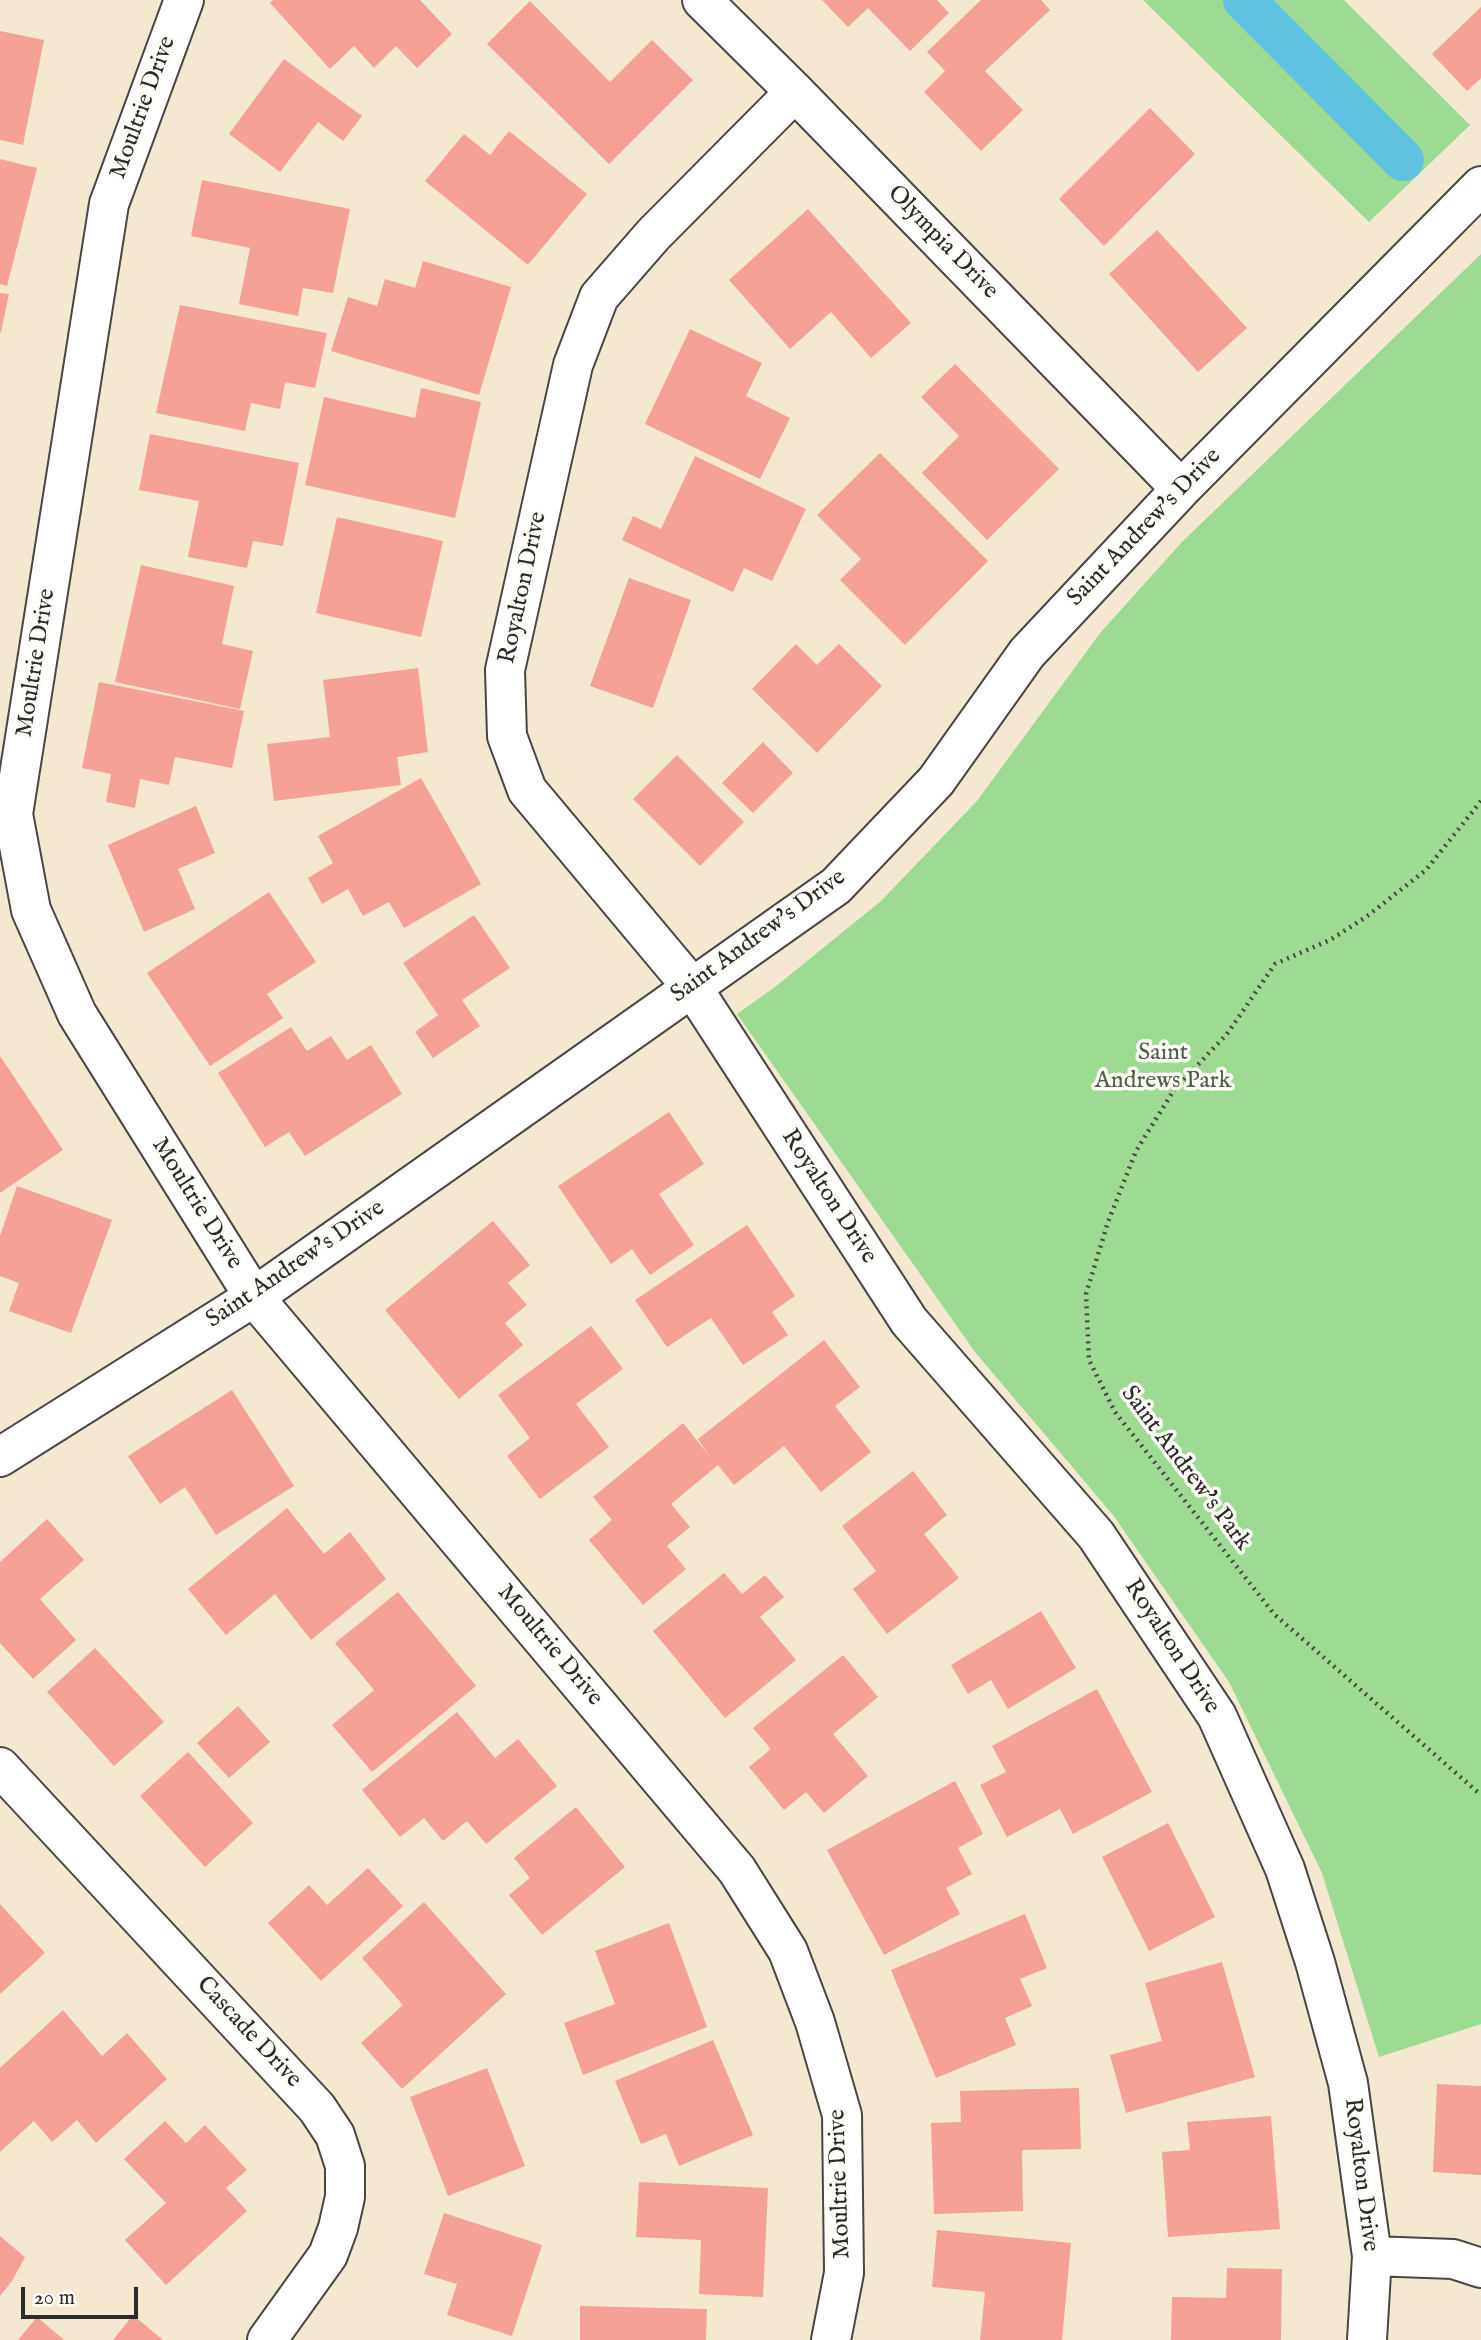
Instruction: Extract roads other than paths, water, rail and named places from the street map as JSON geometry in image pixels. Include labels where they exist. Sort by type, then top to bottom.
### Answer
[{"type":"street","name":"Moultrie Drive","points":[[184,0],[109,204],[13,814],[30,910],[77,1014],[254,1297],[737,1870],[788,1951],[815,2022],[842,2115],[844,2273],[831,2340]]},
{"type":"street","name":"Olympia Drive","points":[[702,0],[1181,489]]},
{"type":"street","name":"Royalton Drive","points":[[795,92],[653,235],[599,297],[573,365],[505,670],[508,736],[527,790],[692,987],[909,1321],[1096,1535],[1217,1716],[1285,1869],[1315,1962],[1348,2083],[1372,2256],[1367,2340]]},
{"type":"street","name":"Saint Andrew's Drive","points":[[0,1457],[254,1297],[836,886],[936,781],[1027,653],[1181,489],[1481,186]]},
{"type":"street","name":"Cascade Drive","points":[[0,1768],[317,2108],[335,2134],[345,2166],[345,2197],[338,2228],[328,2255],[267,2340]]},
{"type":"street","points":[[1372,2256],[1453,2259],[1481,2268]]},
{"type":"waterway","points":[[1244,0],[1403,160]]},
{"type":"park label","name":"Saint Andrews Park","points":[[1163,1068]]}]
